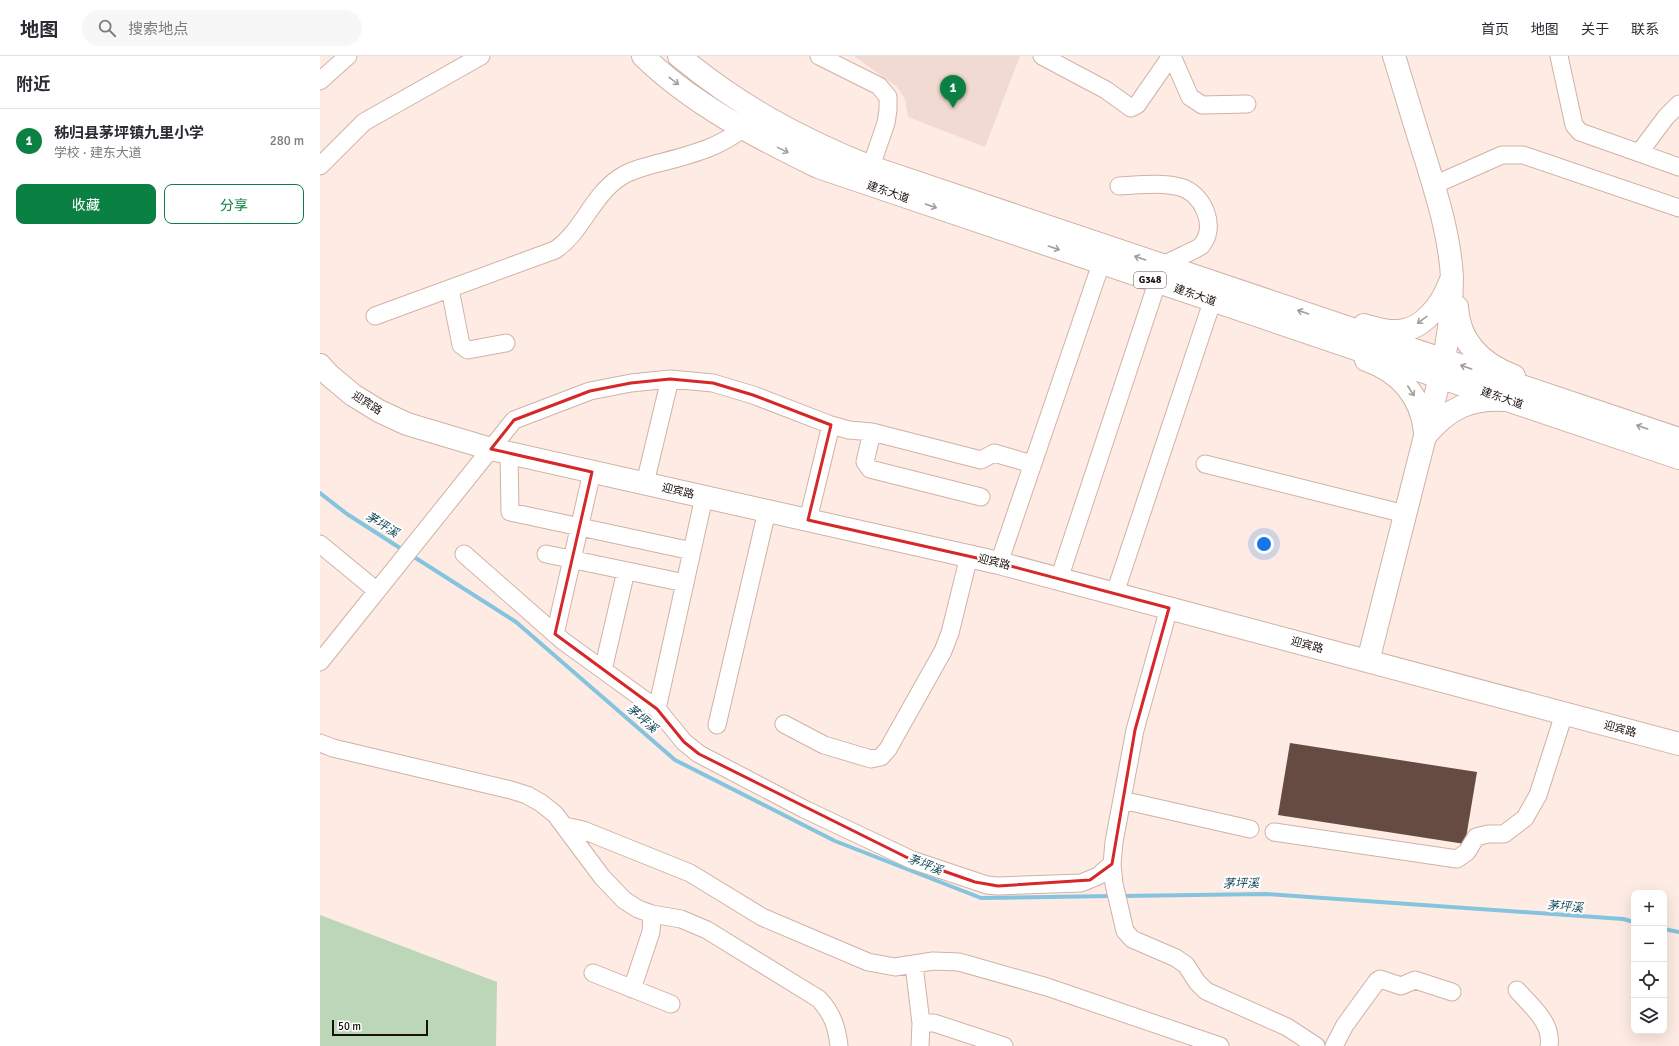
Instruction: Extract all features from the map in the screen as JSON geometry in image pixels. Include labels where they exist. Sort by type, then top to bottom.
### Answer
[{"type":"main road","name":"建东大道","points":[[644,56],[688,92],[728,120],[750,120]]},
{"type":"main road","name":"建东大道","points":[[679,56],[750,120],[818,168],[868,176],[1442,369],[1560,399],[1679,439]]},
{"type":"main road","points":[[1394,56],[1434,185],[1449,246],[1459,323],[1468,345],[1493,367],[1523,379],[1560,399]]},
{"type":"main road","points":[[1321,328],[1359,324],[1389,331],[1408,329],[1425,319],[1435,309],[1444,296],[1452,277]]},
{"type":"main road","points":[[1368,661],[1442,369],[1448,340],[1452,277]]},
{"type":"main road","points":[[1321,328],[1353,356],[1386,369],[1405,382],[1420,408],[1425,436]]},
{"type":"main road","name":"迎宾路","points":[[320,365],[329,375],[354,395],[379,411],[406,424],[500,451],[999,562],[1679,744]]},
{"type":"main road","name":"建东大道","points":[[1442,369],[1508,400],[1679,458]]},
{"type":"main road","points":[[1425,436],[1441,419],[1459,407],[1483,400],[1508,400]]},
{"type":"street","points":[[320,166],[364,122],[480,56]]},
{"type":"street","points":[[819,56],[879,86],[888,97],[886,123],[868,176]]},
{"type":"street","points":[[1042,56],[1106,90],[1131,108],[1137,105],[1172,56]]},
{"type":"street","points":[[1172,56],[1190,97],[1202,105],[1247,104]]},
{"type":"street","points":[[1559,56],[1574,125],[1580,132],[1679,167]]},
{"type":"street","points":[[320,81],[341,58]]},
{"type":"street","points":[[1639,152],[1666,117],[1679,104]]},
{"type":"street","points":[[375,316],[555,250],[568,240],[606,189],[618,178],[631,171],[705,149],[750,120]]},
{"type":"street","points":[[1434,185],[1502,155],[1523,155],[1679,208]]},
{"type":"street","points":[[1060,579],[1160,274],[1200,247],[1207,235],[1208,220],[1204,208],[1196,197],[1182,187],[1166,185],[1119,186]]},
{"type":"street","points":[[999,562],[1104,255]]},
{"type":"street","points":[[450,289],[461,345],[468,350],[506,343]]},
{"type":"street","points":[[1115,593],[1215,292]]},
{"type":"street","points":[[320,662],[434,519],[500,451],[514,420],[590,391],[631,383],[670,379],[713,384],[746,393],[830,425],[849,430],[872,432],[982,460],[994,453],[1032,464]]},
{"type":"street","points":[[645,483],[670,379]]},
{"type":"street","points":[[808,520],[830,425]]},
{"type":"street","points":[[872,432],[865,462],[870,469],[981,497]]},
{"type":"street","points":[[500,451],[510,512],[692,551]]},
{"type":"street","points":[[1205,464],[1405,514]]},
{"type":"street","points":[[555,634],[592,472]]},
{"type":"street","points":[[657,709],[704,496]]},
{"type":"street","points":[[717,725],[767,511]]},
{"type":"street","points":[[320,544],[377,590]]},
{"type":"street","points":[[464,554],[555,634],[657,709],[684,742],[699,754],[804,808],[912,860],[975,882],[998,886],[1081,883],[1098,876],[1112,864]]},
{"type":"street","points":[[546,554],[685,583]]},
{"type":"street","points":[[784,724],[838,749],[871,759],[881,757],[888,749],[943,651],[950,633],[969,556]]},
{"type":"street","points":[[603,670],[626,571]]},
{"type":"street","points":[[1169,608],[1135,730],[1112,864],[1114,884],[1125,931],[1132,939],[1176,958],[1186,965],[1197,982],[1206,991],[1287,1027],[1316,1046]]},
{"type":"street","points":[[1274,832],[1457,859],[1467,852],[1476,837],[1488,834],[1504,834],[1525,818],[1538,795],[1564,714]]},
{"type":"street","points":[[320,743],[333,748],[511,790],[541,803],[565,826],[613,889],[624,900],[638,909],[652,914],[681,919],[701,927],[810,992],[832,1015],[835,1024],[838,1046]]},
{"type":"street","points":[[1122,800],[1250,829]]},
{"type":"street","points":[[565,826],[583,830],[690,873],[762,917],[855,957],[888,966],[914,965],[933,960],[959,962],[1047,987],[1220,1046]]},
{"type":"street","points":[[632,989],[651,932],[652,914]]},
{"type":"street","points":[[914,965],[920,1023],[920,1046]]},
{"type":"street","points":[[592,973],[671,1004]]},
{"type":"street","points":[[1334,1046],[1345,1025],[1380,979],[1401,986],[1412,981],[1419,980],[1452,992]]},
{"type":"street","points":[[1517,990],[1545,1021],[1550,1040],[1549,1046]]},
{"type":"street","points":[[920,1023],[934,1023],[1004,1046]]},
{"type":"highlighted area","points":[[670,379],[713,383],[753,395],[831,425],[808,520],[999,563],[1169,608],[1135,730],[1112,864],[1090,880],[998,886],[975,882],[912,860],[699,754],[684,742],[657,709],[555,634],[592,472],[491,449],[514,420],[590,391],[631,383]]},
{"type":"shaded area","points":[[854,56],[1020,56],[985,147],[908,117],[905,99],[897,87]]},
{"type":"green space","points":[[320,915],[497,982],[496,1046],[320,1046]]},
{"type":"building","points":[[1290,743],[1477,772],[1465,844],[1278,815]]},
{"type":"waterway","name":"茅坪溪","points":[[320,493],[347,514],[403,550]]},
{"type":"waterway","name":"茅坪溪","points":[[411,555],[516,622],[675,760],[835,841],[981,898],[1113,896]]},
{"type":"waterway","name":"茅坪溪","points":[[1122,896],[1266,894],[1623,919],[1631,921]]},
{"type":"waterway","name":"茅坪溪","points":[[1667,930],[1679,932]]},
{"type":"place","name":"秭归县茅坪镇九里小学","points":[[953,108]]}]
